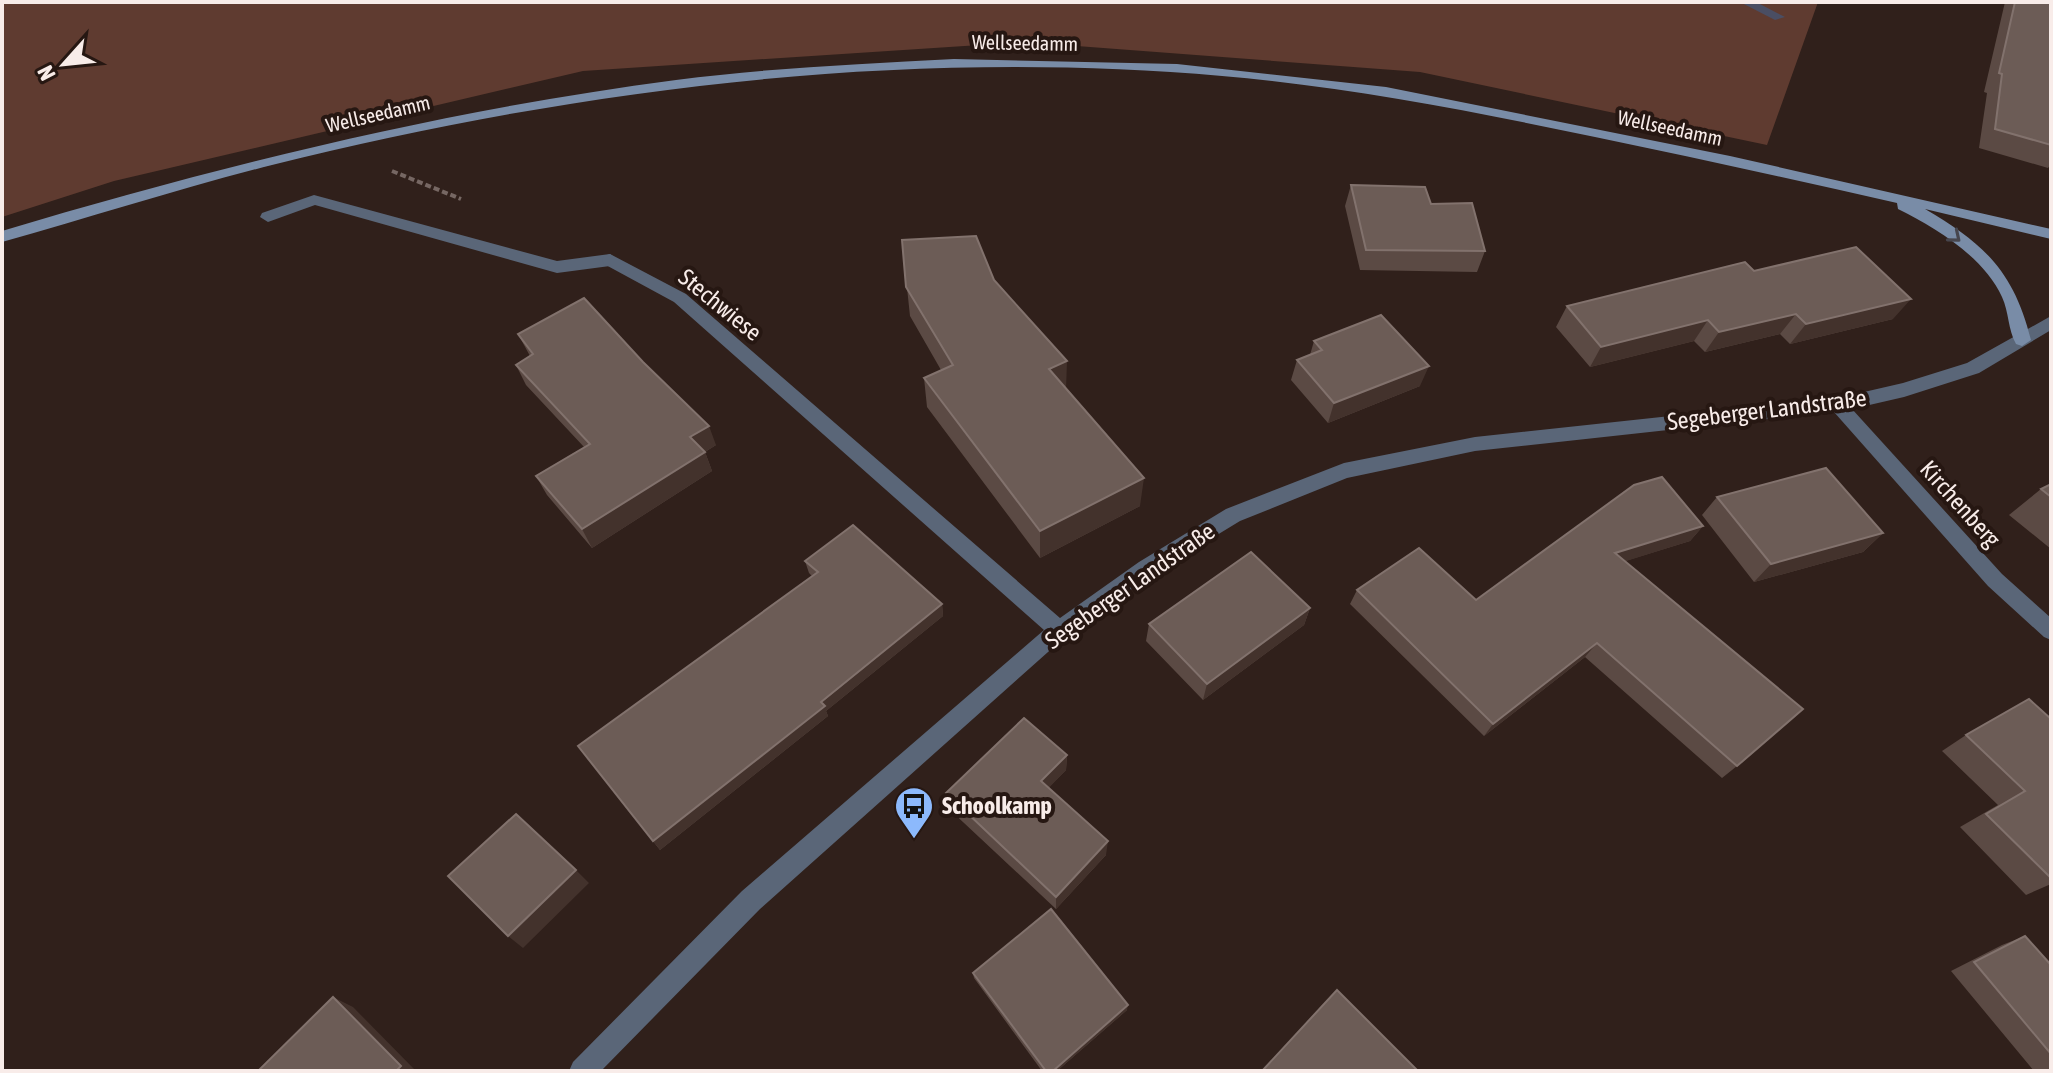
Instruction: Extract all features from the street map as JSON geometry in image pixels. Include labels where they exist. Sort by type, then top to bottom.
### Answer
[{"type":"main road","name":"Wellseedamm","points":[[2,237],[200,177],[443,120],[567,97],[685,82],[947,62],[1099,64],[1359,88],[1429,98],[1868,189],[2051,234]]},
{"type":"main road","points":[[1868,189],[1909,207],[1944,228],[1989,266],[2008,290],[2022,340]]},
{"type":"street","name":"Stechwiese","points":[[268,217],[314,200],[557,267],[610,260],[680,298],[1059,630]]},
{"type":"street","name":"Segeberger Landstraße","points":[[582,1071],[751,900],[1059,630],[1146,568],[1233,515],[1344,471],[1475,444],[1838,405],[1904,390],[1973,368],[2051,322]]},
{"type":"street","name":"Kirchenberg","points":[[1838,405],[1995,580],[2051,631]]},
{"type":"shaded area","points":[[2,2],[1818,2],[1767,145],[1420,72],[1024,42],[583,71],[114,181],[2,217]]},
{"type":"building","points":[[2015,2],[2051,2],[2051,145],[1995,129],[2002,74],[1999,73]]},
{"type":"building","points":[[1351,185],[1425,187],[1431,204],[1472,203],[1485,251],[1366,250]]},
{"type":"building","points":[[976,236],[994,280],[1067,361],[1049,369],[1144,478],[1040,531],[924,378],[953,365],[906,287],[902,240]]},
{"type":"building","points":[[1856,247],[1911,299],[1806,324],[1796,314],[1719,332],[1708,320],[1601,347],[1567,306],[1745,262],[1754,271]]},
{"type":"building","points":[[584,298],[643,362],[709,426],[690,437],[705,452],[582,529],[536,476],[590,444],[516,365],[533,354],[518,334]]},
{"type":"building","points":[[1381,315],[1429,366],[1334,403],[1297,360],[1322,350],[1314,341]]},
{"type":"building","points":[[1826,468],[1883,533],[1771,564],[1717,497]]},
{"type":"building","points":[[1662,477],[1703,526],[1615,553],[1803,709],[1737,766],[1597,643],[1493,724],[1357,590],[1419,548],[1476,600],[1634,485]]},
{"type":"building","points":[[2051,484],[2051,497],[2041,489]]},
{"type":"building","points":[[853,525],[942,604],[821,702],[825,706],[653,841],[578,746],[818,572],[805,561]]},
{"type":"building","points":[[1251,552],[1310,608],[1207,684],[1149,624]]},
{"type":"building","points":[[2029,699],[2051,719],[2051,878],[1986,814],[2025,791],[1966,735]]},
{"type":"building","points":[[1024,718],[1067,755],[1041,781],[1108,841],[1056,897],[946,793]]},
{"type":"building","points":[[516,814],[576,870],[508,936],[448,876]]},
{"type":"building","points":[[1051,909],[1128,1005],[1053,1071],[1046,1071],[973,973]]},
{"type":"building","points":[[2025,936],[2051,965],[2051,1054],[1974,962]]},
{"type":"building","points":[[1337,990],[1418,1071],[1262,1071]]},
{"type":"building","points":[[333,997],[401,1066],[396,1071],[258,1071]]},
{"type":"waterway","points":[[1746,2],[1779,17]]},
{"type":"place","name":"Schoolkamp","points":[[914,840]]}]
